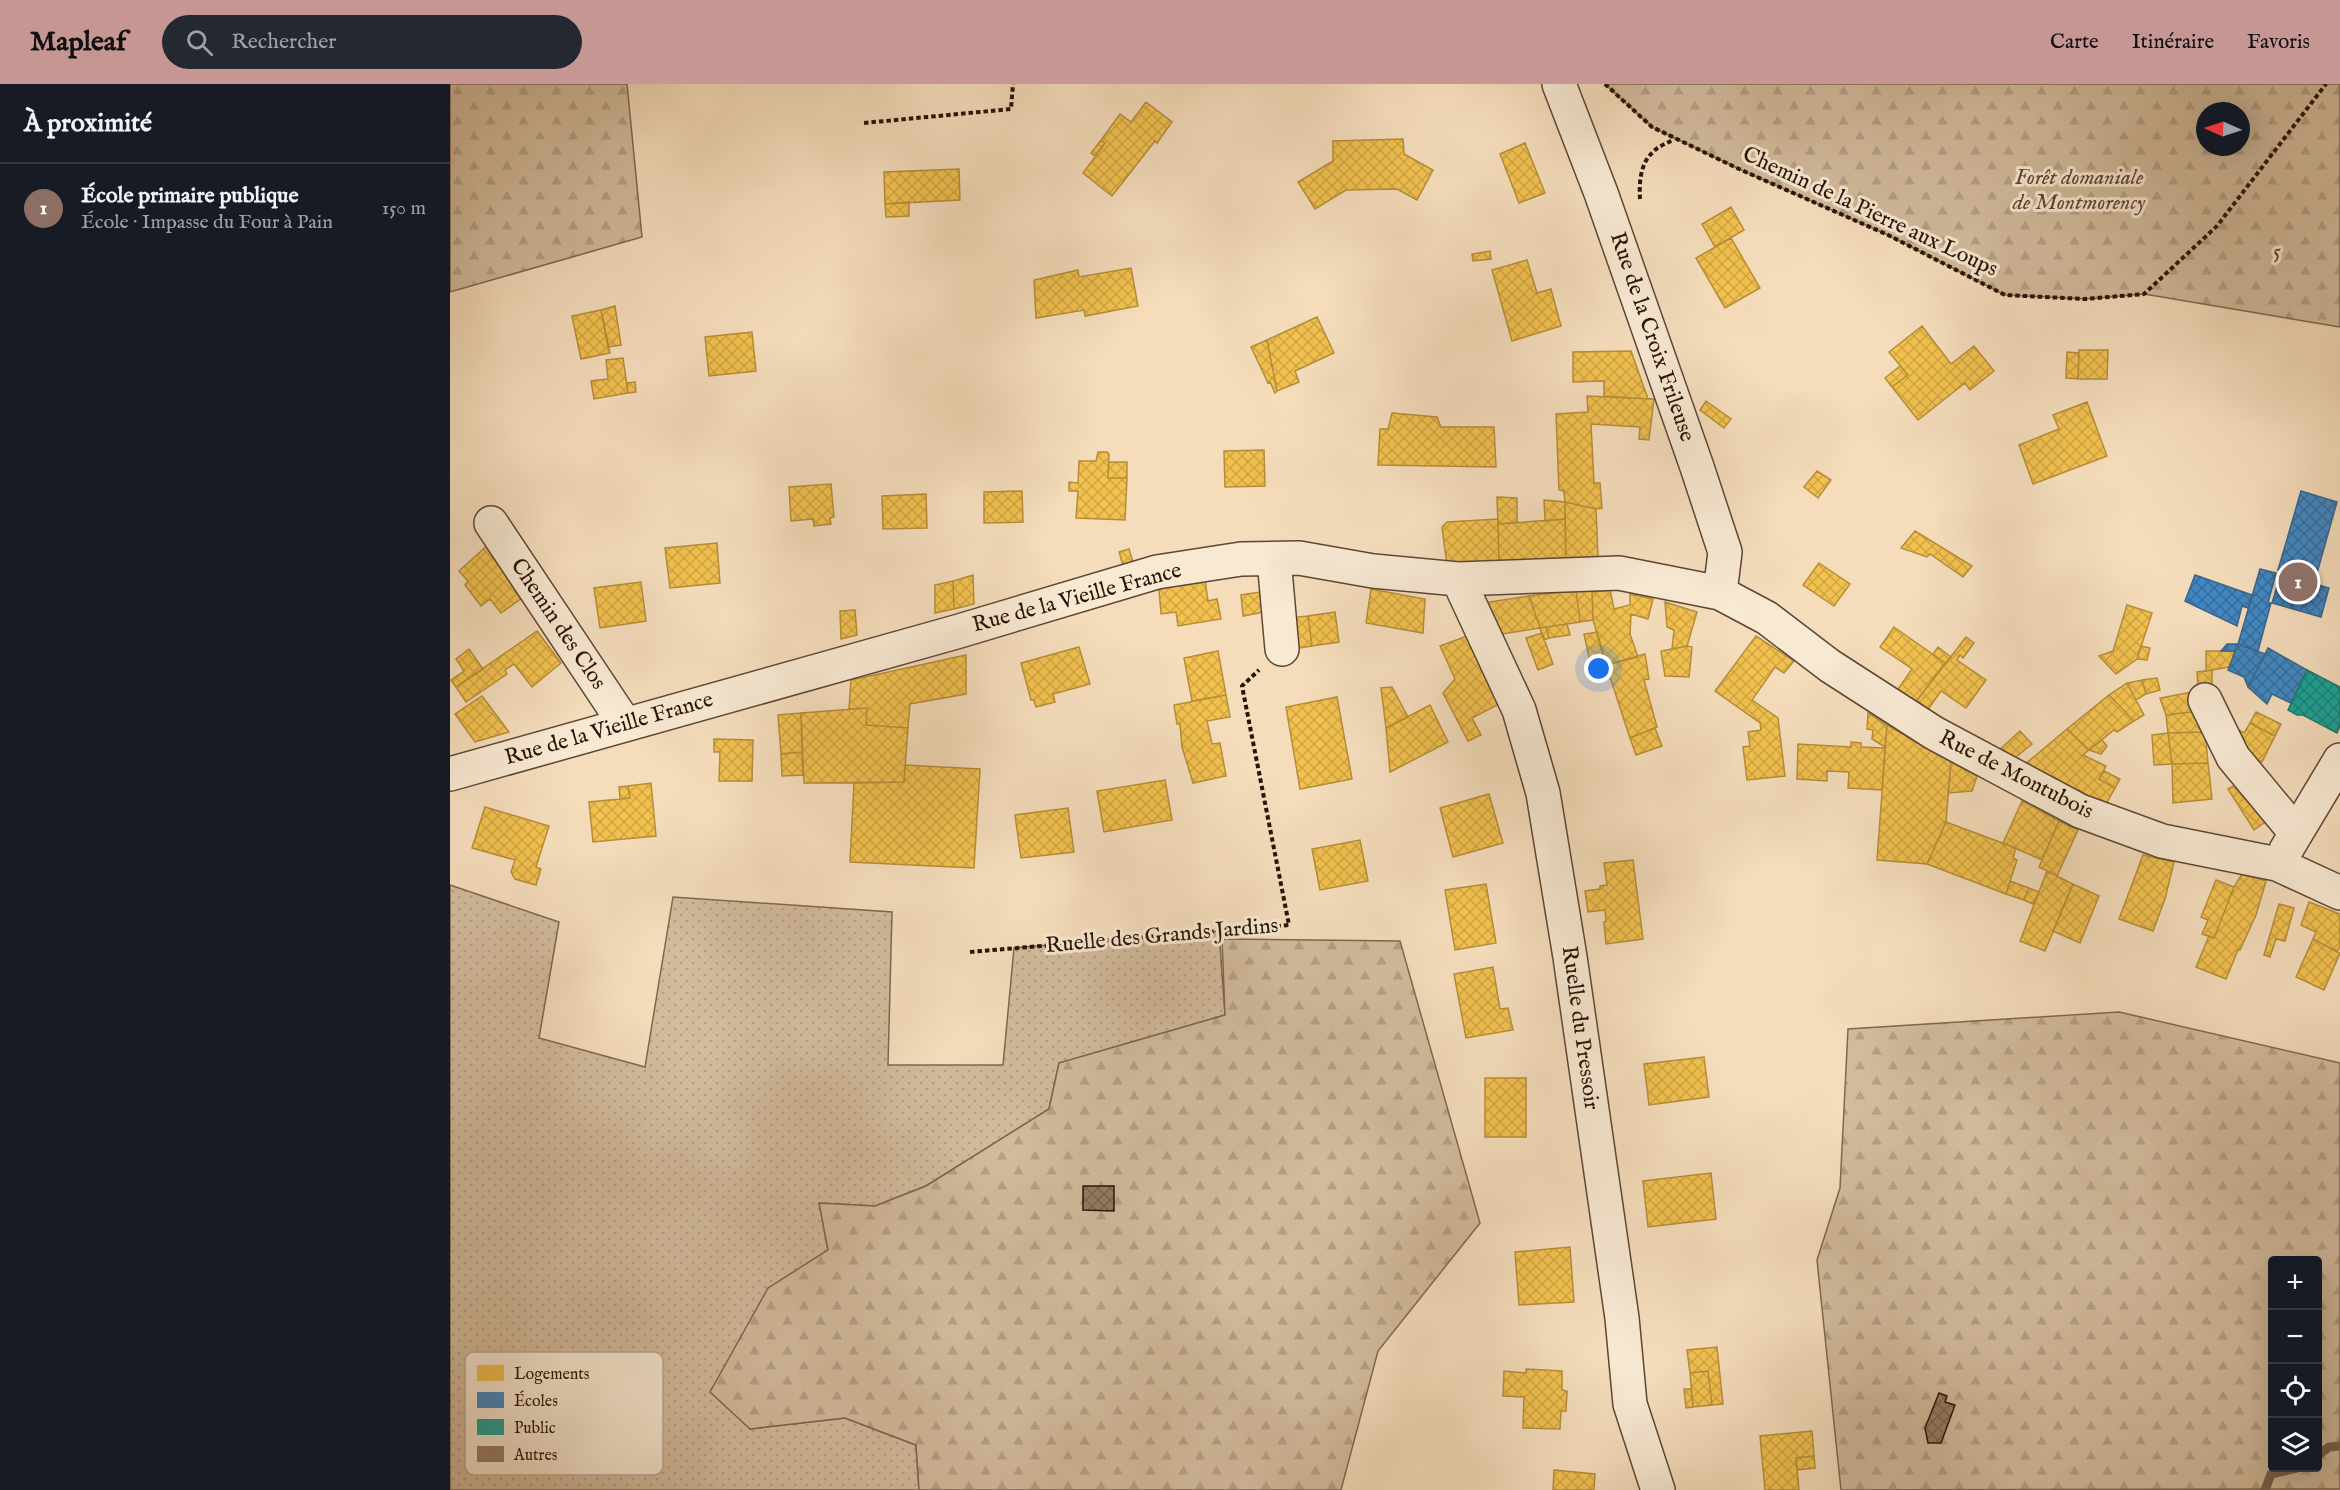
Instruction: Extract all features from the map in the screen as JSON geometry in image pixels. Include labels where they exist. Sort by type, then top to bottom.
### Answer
[{"type":"street","name":"Rue de la Croix Frileuse","points":[[1559,84],[1605,204],[1725,552],[1720,593]]},
{"type":"street","name":"Chemin des Clos","points":[[491,523],[625,724]]},
{"type":"street","name":"Rue de la Vieille France","points":[[450,774],[945,635],[1157,572],[1241,559],[1299,558],[1373,571],[1458,579],[1619,573],[1720,593]]},
{"type":"street","points":[[1274,559],[1282,649]]},
{"type":"street","name":"Ruelle du Pressoir","points":[[1458,579],[1519,710],[1543,793],[1570,957],[1622,1318],[1630,1404],[1658,1490]]},
{"type":"street","name":"Rue de Montubois","points":[[1720,593],[1767,618],[1830,666],[1934,732],[2080,811],[2162,841],[2277,864],[2340,893]]},
{"type":"street","points":[[2205,700],[2233,758],[2296,833]]},
{"type":"street","points":[[2277,864],[2340,760]]},
{"type":"path","points":[[864,123],[1011,109],[1013,84]]},
{"type":"path","name":"Chemin de la Pierre aux Loups","points":[[1605,84],[1652,127],[1888,235],[2005,295],[2085,299],[2144,294],[2217,226],[2326,84]]},
{"type":"path","points":[[1641,209],[1639,184],[1644,164],[1652,152],[1675,138]]},
{"type":"path","name":"Ruelle des Grands Jardins","points":[[970,952],[1289,925],[1242,686],[1282,649]]},
{"type":"green space","points":[[450,84],[627,84],[642,237],[450,292]]},
{"type":"green space","name":"Forêt domaniale de Montmorency","points":[[1605,84],[2340,84],[2340,327],[2144,294],[2085,299],[2005,295],[1888,235],[1739,169],[1652,127]]},
{"type":"green space","points":[[450,885],[559,922],[539,1038],[645,1067],[673,897],[892,912],[888,1065],[1003,1065],[1014,948],[1219,931],[1225,1015],[1059,1063],[1049,1109],[926,1186],[875,1206],[819,1203],[828,1250],[768,1289],[750,1429],[845,1418],[916,1445],[919,1490],[450,1490]]},
{"type":"green space","points":[[1222,939],[1400,941],[1480,1223],[1378,1351],[1341,1490],[919,1490],[916,1445],[845,1418],[750,1429],[710,1392],[768,1288],[828,1250],[819,1203],[875,1206],[926,1186],[1049,1109],[1059,1063],[1225,1015]]},
{"type":"green space","points":[[2119,1012],[2340,1063],[2340,1489],[1841,1490],[1817,1260],[1840,1188],[1848,1029]]},
{"type":"building: Logements","points":[[1146,102],[1172,122],[1112,196],[1083,173],[1105,143],[1101,140],[1120,114],[1131,122]]},
{"type":"building: Logements","points":[[1403,139],[1404,154],[1433,170],[1417,200],[1397,189],[1346,190],[1315,209],[1298,182],[1333,161],[1333,141]]},
{"type":"building: Logements","points":[[1101,140],[1105,143],[1095,156],[1091,153]]},
{"type":"building: Logements","points":[[1525,143],[1545,193],[1519,203],[1500,154]]},
{"type":"building: Logements","points":[[959,169],[960,200],[885,204],[884,172]]},
{"type":"building: Logements","points":[[909,202],[909,216],[886,217],[885,204]]},
{"type":"building: Logements","points":[[1731,207],[1744,230],[1715,247],[1702,224]]},
{"type":"building: Logements","points":[[1731,238],[1760,288],[1725,308],[1696,258]]},
{"type":"building: Logements","points":[[1490,251],[1491,259],[1473,261],[1472,254]]},
{"type":"building: Logements","points":[[1527,260],[1537,293],[1551,289],[1561,326],[1512,341],[1492,270]]},
{"type":"building: Logements","points":[[1131,268],[1138,306],[1085,316],[1084,310],[1036,318],[1034,280],[1078,270],[1079,277]]},
{"type":"building: Logements","points":[[615,306],[621,345],[608,347],[601,310]]},
{"type":"building: Logements","points":[[601,310],[610,353],[581,359],[572,316]]},
{"type":"building: Logements","points":[[1317,317],[1334,353],[1295,371],[1299,382],[1277,391],[1267,340]]},
{"type":"building: Logements","points":[[1922,326],[1951,364],[1974,346],[1994,371],[1970,390],[1965,383],[1918,420],[1892,387],[1908,375],[1889,352]]},
{"type":"building: Logements","points":[[752,332],[756,371],[709,376],[705,337]]},
{"type":"building: Logements","points":[[1267,340],[1277,391],[1275,393],[1251,347]]},
{"type":"building: Logements","points":[[2079,350],[2108,350],[2107,379],[2078,379]]},
{"type":"building: Logements","points":[[1631,351],[1648,399],[1604,396],[1604,381],[1573,382],[1573,352]]},
{"type":"building: Logements","points":[[2067,352],[2079,353],[2078,379],[2066,378]]},
{"type":"building: Logements","points":[[623,358],[628,393],[594,399],[591,381],[608,379],[606,360]]},
{"type":"building: Logements","points":[[1900,366],[1908,375],[1892,387],[1885,378]]},
{"type":"building: Logements","points":[[635,382],[636,392],[628,393],[627,383]]},
{"type":"building: Logements","points":[[1587,396],[1654,399],[1649,440],[1639,439],[1640,427],[1591,424],[1594,483],[1600,483],[1602,508],[1596,509],[1565,502],[1564,491],[1559,490],[1556,414],[1588,412]]},
{"type":"building: Logements","points":[[1706,401],[1731,419],[1724,428],[1700,410]]},
{"type":"building: Logements","points":[[2087,402],[2107,456],[2033,484],[2019,445],[2059,429],[2053,415]]},
{"type":"building: Logements","points":[[1392,413],[1437,417],[1441,427],[1494,427],[1496,467],[1378,465],[1380,429],[1388,429]]},
{"type":"building: Logements","points":[[1264,450],[1265,486],[1225,487],[1224,451]]},
{"type":"building: Logements","points":[[1098,452],[1109,454],[1108,478],[1127,478],[1125,520],[1076,518],[1078,491],[1069,491],[1069,482],[1078,483],[1079,461],[1096,461]]},
{"type":"building: Logements","points":[[1109,462],[1127,462],[1127,478],[1108,478]]},
{"type":"building: Logements","points":[[1817,471],[1831,480],[1818,498],[1804,487]]},
{"type":"building: Logements","points":[[831,484],[834,517],[830,518],[831,524],[814,526],[813,519],[791,521],[789,487]]},
{"type":"building: Logements","points":[[1022,491],[1023,522],[984,523],[984,492]]},
{"type":"building: Logements","points":[[926,494],[927,528],[883,529],[882,496]]},
{"type":"building: Logements","points":[[1497,497],[1517,498],[1517,522],[1498,524]]},
{"type":"building: Logements","points":[[1544,500],[1565,502],[1565,519],[1545,521]]},
{"type":"building: Logements","points":[[1565,502],[1596,509],[1598,557],[1566,559]]},
{"type":"building: Logements","points":[[1498,519],[1499,561],[1447,565],[1442,527],[1447,522]]},
{"type":"building: Logements","points":[[1565,519],[1566,559],[1499,561],[1498,524]]},
{"type":"building: Logements","points":[[1915,531],[1972,566],[1963,577],[1930,554],[1927,557],[1901,548]]},
{"type":"building: Logements","points":[[491,542],[529,593],[501,613],[490,599],[481,606],[465,585],[468,581],[459,571]]},
{"type":"building: Logements","points":[[717,543],[720,583],[670,588],[665,548]]},
{"type":"building: Logements","points":[[1129,549],[1133,562],[1123,565],[1119,552]]},
{"type":"building: Logements","points":[[1819,563],[1850,584],[1834,606],[1803,585]]},
{"type":"building: Logements","points":[[1204,572],[1208,601],[1217,599],[1221,619],[1178,626],[1176,612],[1161,614],[1159,590]]},
{"type":"building: Logements","points":[[973,575],[974,604],[954,609],[953,581]]},
{"type":"building: Logements","points":[[953,581],[954,609],[935,613],[935,585]]},
{"type":"building: Logements","points":[[641,582],[646,621],[600,628],[594,588]]},
{"type":"building: Logements","points":[[1592,588],[1593,620],[1580,622],[1576,590]]},
{"type":"building: Logements","points":[[1371,589],[1425,599],[1423,633],[1366,623]]},
{"type":"building: Logements","points":[[1576,590],[1580,622],[1540,628],[1529,596]]},
{"type":"building: Logements","points":[[1610,590],[1614,609],[1630,605],[1630,594],[1653,599],[1648,619],[1631,614],[1630,634],[1638,657],[1606,665],[1593,620],[1592,592]]},
{"type":"building: Logements","points":[[1267,591],[1269,611],[1243,616],[1241,595]]},
{"type":"building: Logements","points":[[1529,596],[1540,628],[1489,636],[1475,604]]},
{"type":"building: Logements","points":[[1665,602],[1697,612],[1687,646],[1672,649],[1674,630],[1667,627]]},
{"type":"building: Logements","points":[[2127,605],[2152,613],[2137,659],[2116,674],[2099,656],[2113,651]]},
{"type":"building: Logements","points":[[855,610],[857,635],[841,639],[840,611]]},
{"type":"building: Logements","points":[[1335,612],[1339,642],[1312,646],[1308,616]]},
{"type":"building: Logements","points":[[1308,616],[1312,646],[1293,649],[1289,618]]},
{"type":"building: Logements","points":[[1567,624],[1570,635],[1549,638],[1546,627]]},
{"type":"building: Logements","points":[[1546,627],[1549,638],[1544,640],[1540,628]]},
{"type":"building: Logements","points":[[1894,627],[1945,663],[1915,703],[1896,692],[1912,669],[1880,647]]},
{"type":"building: Logements","points":[[537,631],[561,663],[532,687],[514,664],[505,670],[507,674],[466,702],[456,687]]},
{"type":"building: Logements","points":[[1597,632],[1605,659],[1590,662],[1584,634]]},
{"type":"building: Logements","points":[[1542,633],[1553,664],[1538,670],[1526,638]]},
{"type":"building: Logements","points":[[1470,635],[1503,702],[1472,718],[1481,735],[1468,741],[1443,693],[1455,679],[1440,646]]},
{"type":"building: Logements","points":[[1756,636],[1794,661],[1784,673],[1775,667],[1752,700],[1778,718],[1785,776],[1747,780],[1743,747],[1750,746],[1748,732],[1761,730],[1760,723],[1715,691]]},
{"type":"building: Logements","points":[[1966,637],[1974,643],[1963,658],[1960,655],[1957,660],[1986,680],[1966,708],[1941,691],[1927,711],[1915,703]]},
{"type":"building: Logements","points":[[2141,646],[2150,648],[2147,660],[2137,659]]},
{"type":"building: Logements","points":[[1079,647],[1090,684],[1053,694],[1055,702],[1036,707],[1034,700],[1031,700],[1021,663]]},
{"type":"building: Logements","points":[[1692,647],[1689,677],[1665,676],[1661,651]]},
{"type":"building: Logements","points":[[1938,647],[1951,657],[1945,663],[1933,654]]},
{"type":"building: Logements","points":[[469,649],[483,669],[456,687],[451,680],[464,671],[456,659]]},
{"type":"building: Logements","points":[[1218,651],[1226,695],[1192,701],[1184,658]]},
{"type":"building: Logements","points":[[2206,651],[2235,651],[2229,667],[2206,671]]},
{"type":"building: Logements","points":[[1645,654],[1649,679],[1644,680],[1657,727],[1630,738],[1606,665]]},
{"type":"building: Logements","points":[[966,655],[966,694],[910,704],[908,728],[866,725],[867,708],[849,709],[851,680]]},
{"type":"building: Logements","points":[[2212,670],[2212,687],[2198,687],[2197,672]]},
{"type":"building: Logements","points":[[2157,678],[2160,690],[2146,694],[2142,680]]},
{"type":"building: Logements","points":[[2142,680],[2146,694],[2136,700],[2127,683]]},
{"type":"building: Logements","points":[[2127,683],[2144,715],[2134,721],[2109,695]]},
{"type":"building: Logements","points":[[1392,687],[1408,717],[1386,728],[1381,688]]},
{"type":"building: Logements","points":[[2192,692],[2199,711],[2166,715],[2160,698]]},
{"type":"building: Logements","points":[[1226,695],[1230,717],[1207,721],[1212,744],[1220,743],[1226,776],[1193,783],[1182,747],[1180,724],[1177,724],[1174,705]]},
{"type":"building: Logements","points":[[2109,695],[2134,721],[2117,732],[2114,730],[2089,750],[2067,729]]},
{"type":"building: Logements","points":[[482,696],[509,732],[475,742],[455,714]]},
{"type":"building: Logements","points":[[1337,697],[1352,779],[1300,789],[1286,707]]},
{"type":"building: Logements","points":[[1430,705],[1448,742],[1390,772],[1386,728]]},
{"type":"building: Logements","points":[[867,708],[866,725],[908,728],[904,782],[804,783],[801,713]]},
{"type":"building: Logements","points":[[2199,711],[2213,732],[2168,733],[2166,715]]},
{"type":"building: Logements","points":[[2256,712],[2281,724],[2275,736],[2250,723]]},
{"type":"building: Logements","points":[[801,713],[802,752],[781,754],[778,715]]},
{"type":"building: Logements","points":[[1868,713],[1887,725],[1885,747],[1872,739],[1873,730],[1867,729]]},
{"type":"building: Logements","points":[[2250,723],[2275,736],[2262,762],[2237,748],[2235,738],[2239,730],[2244,733]]},
{"type":"building: Logements","points":[[1887,725],[1951,762],[1946,822],[1927,864],[1877,860]]},
{"type":"building: Logements","points":[[1655,728],[1662,746],[1636,755],[1630,738]]},
{"type":"building: Logements","points":[[2067,729],[2089,750],[2083,755],[2106,766],[2099,779],[2115,788],[2106,804],[2023,766]]},
{"type":"building: Logements","points":[[2020,731],[2032,744],[2015,758],[1997,752]]},
{"type":"building: Logements","points":[[2205,732],[2208,763],[2172,764],[2168,733]]},
{"type":"building: Logements","points":[[2168,733],[2172,764],[2154,765],[2152,735]]},
{"type":"building: Logements","points":[[714,739],[753,740],[752,781],[719,781],[720,752],[714,752]]},
{"type":"building: Logements","points":[[2102,740],[2107,746],[2101,754],[2089,750]]},
{"type":"building: Logements","points":[[1851,742],[1861,743],[1861,747],[1885,748],[1882,790],[1848,788],[1849,772],[1827,771],[1827,781],[1797,779],[1798,744],[1851,747]]},
{"type":"building: Logements","points":[[802,752],[803,775],[782,776],[781,754]]},
{"type":"building: Logements","points":[[1951,762],[1977,776],[1972,791],[1948,793]]},
{"type":"building: Logements","points":[[2208,763],[2212,799],[2173,803],[2172,764]]},
{"type":"building: Logements","points":[[905,765],[980,769],[974,868],[850,862],[854,783],[904,782]]},
{"type":"building: Logements","points":[[2104,771],[2120,779],[2115,788],[2099,779]]},
{"type":"building: Logements","points":[[1165,780],[1172,820],[1104,832],[1097,791]]},
{"type":"building: Logements","points":[[2244,780],[2268,820],[2254,830],[2228,789]]},
{"type":"building: Logements","points":[[651,783],[656,836],[593,842],[589,802],[630,798],[628,786]]},
{"type":"building: Logements","points":[[628,786],[630,798],[620,799],[619,787]]},
{"type":"building: Logements","points":[[1489,794],[1503,843],[1453,857],[1440,808]]},
{"type":"building: Logements","points":[[2022,801],[2059,821],[2042,860],[2003,843]]},
{"type":"building: Logements","points":[[485,807],[549,826],[536,867],[541,869],[536,885],[515,879],[511,872],[515,860],[472,848]]},
{"type":"building: Logements","points":[[1068,808],[1074,852],[1021,858],[1015,815]]},
{"type":"building: Logements","points":[[2059,821],[2078,830],[2057,876],[2039,867]]},
{"type":"building: Logements","points":[[1946,822],[2016,848],[2013,858],[2017,860],[2006,894],[1927,864]]},
{"type":"building: Logements","points":[[1360,840],[1368,881],[1320,890],[1312,849]]},
{"type":"building: Logements","points":[[2143,855],[2174,862],[2165,899],[2153,931],[2119,919]]},
{"type":"building: Logements","points":[[1633,860],[1643,939],[1606,944],[1605,910],[1588,912],[1585,891],[1600,889],[1600,886],[1607,885],[1604,863]]},
{"type":"building: Logements","points":[[2047,871],[2073,884],[2045,951],[2020,941]]},
{"type":"building: Logements","points":[[2242,874],[2266,881],[2256,915],[2226,979],[2196,967],[2209,936],[2214,938],[2234,887]]},
{"type":"building: Logements","points":[[2216,880],[2234,887],[2214,938],[2202,934],[2208,920],[2201,917]]},
{"type":"building: Logements","points":[[2010,881],[2029,888],[2024,900],[2006,894]]},
{"type":"building: Logements","points":[[1486,884],[1496,943],[1455,950],[1445,890]]},
{"type":"building: Logements","points":[[2073,884],[2099,896],[2080,943],[2053,931]]},
{"type":"building: Logements","points":[[2029,888],[2039,892],[2033,904],[2024,900]]},
{"type":"building: Logements","points":[[2309,902],[2340,914],[2340,946],[2337,952],[2313,939],[2316,932],[2301,925]]},
{"type":"building: Logements","points":[[2279,904],[2294,908],[2285,941],[2276,939],[2270,957],[2264,955]]},
{"type":"building: Logements","points":[[2313,939],[2340,953],[2324,990],[2296,977]]},
{"type":"building: Logements","points":[[1493,967],[1500,1009],[1508,1008],[1513,1030],[1466,1038],[1454,974]]},
{"type":"building: Logements","points":[[1704,1057],[1709,1097],[1649,1105],[1644,1064]]},
{"type":"building: Logements","points":[[1485,1078],[1526,1078],[1526,1137],[1485,1137]]},
{"type":"building: Logements","points":[[1711,1173],[1716,1219],[1648,1227],[1643,1181]]},
{"type":"building: Logements","points":[[1570,1247],[1574,1302],[1519,1305],[1515,1252]]},
{"type":"building: Logements","points":[[1717,1347],[1723,1404],[1712,1405],[1708,1371],[1690,1373],[1687,1350]]},
{"type":"building: Logements","points":[[1526,1369],[1562,1371],[1562,1390],[1567,1391],[1566,1411],[1561,1411],[1560,1429],[1523,1428],[1524,1397],[1503,1396],[1504,1371],[1526,1373]]},
{"type":"building: Logements","points":[[1708,1371],[1712,1405],[1693,1407],[1690,1373]]},
{"type":"building: Logements","points":[[1684,1389],[1691,1389],[1693,1407],[1686,1408]]},
{"type":"building: Logements","points":[[1812,1431],[1814,1456],[1796,1458],[1799,1490],[1765,1490],[1760,1436]]},
{"type":"building: Logements","points":[[1814,1456],[1815,1468],[1797,1470],[1796,1458]]},
{"type":"building: Logements","points":[[1554,1470],[1595,1474],[1594,1490],[1553,1490]]},
{"type":"building: Écoles","points":[[2301,491],[2337,502],[2315,580],[2278,570]]},
{"type":"building: Écoles","points":[[2260,569],[2276,573],[2268,603],[2271,603],[2258,651],[2238,644]]},
{"type":"building: Écoles","points":[[2281,574],[2329,588],[2321,617],[2272,603]]},
{"type":"building: Écoles","points":[[2195,575],[2252,595],[2248,608],[2242,606],[2237,626],[2185,601]]},
{"type":"building: Écoles","points":[[2227,644],[2238,644],[2235,651],[2221,651]]},
{"type":"building: Écoles","points":[[2238,644],[2265,654],[2248,687],[2244,677],[2228,670]]},
{"type":"building: Écoles","points":[[2268,648],[2307,670],[2291,703],[2272,694],[2267,704],[2248,687]]},
{"type":"building: Public","points":[[2307,670],[2340,687],[2340,726],[2337,733],[2303,715],[2297,715],[2288,710]]},
{"type":"building: Autres","points":[[1083,1186],[1114,1186],[1114,1211],[1083,1210]]},
{"type":"building: Autres","points":[[1939,1393],[1947,1396],[1945,1402],[1955,1405],[1941,1443],[1928,1443],[1925,1428]]},
{"type":"waterway","points":[[2322,1452],[2329,1447],[2340,1446]]},
{"type":"waterway","points":[[2265,1490],[2271,1474],[2280,1472]]},
{"type":"place","name":"École primaire publique","points":[[2298,582]]},
{"type":"park label","name":"5","points":[[2277,252]]}]
